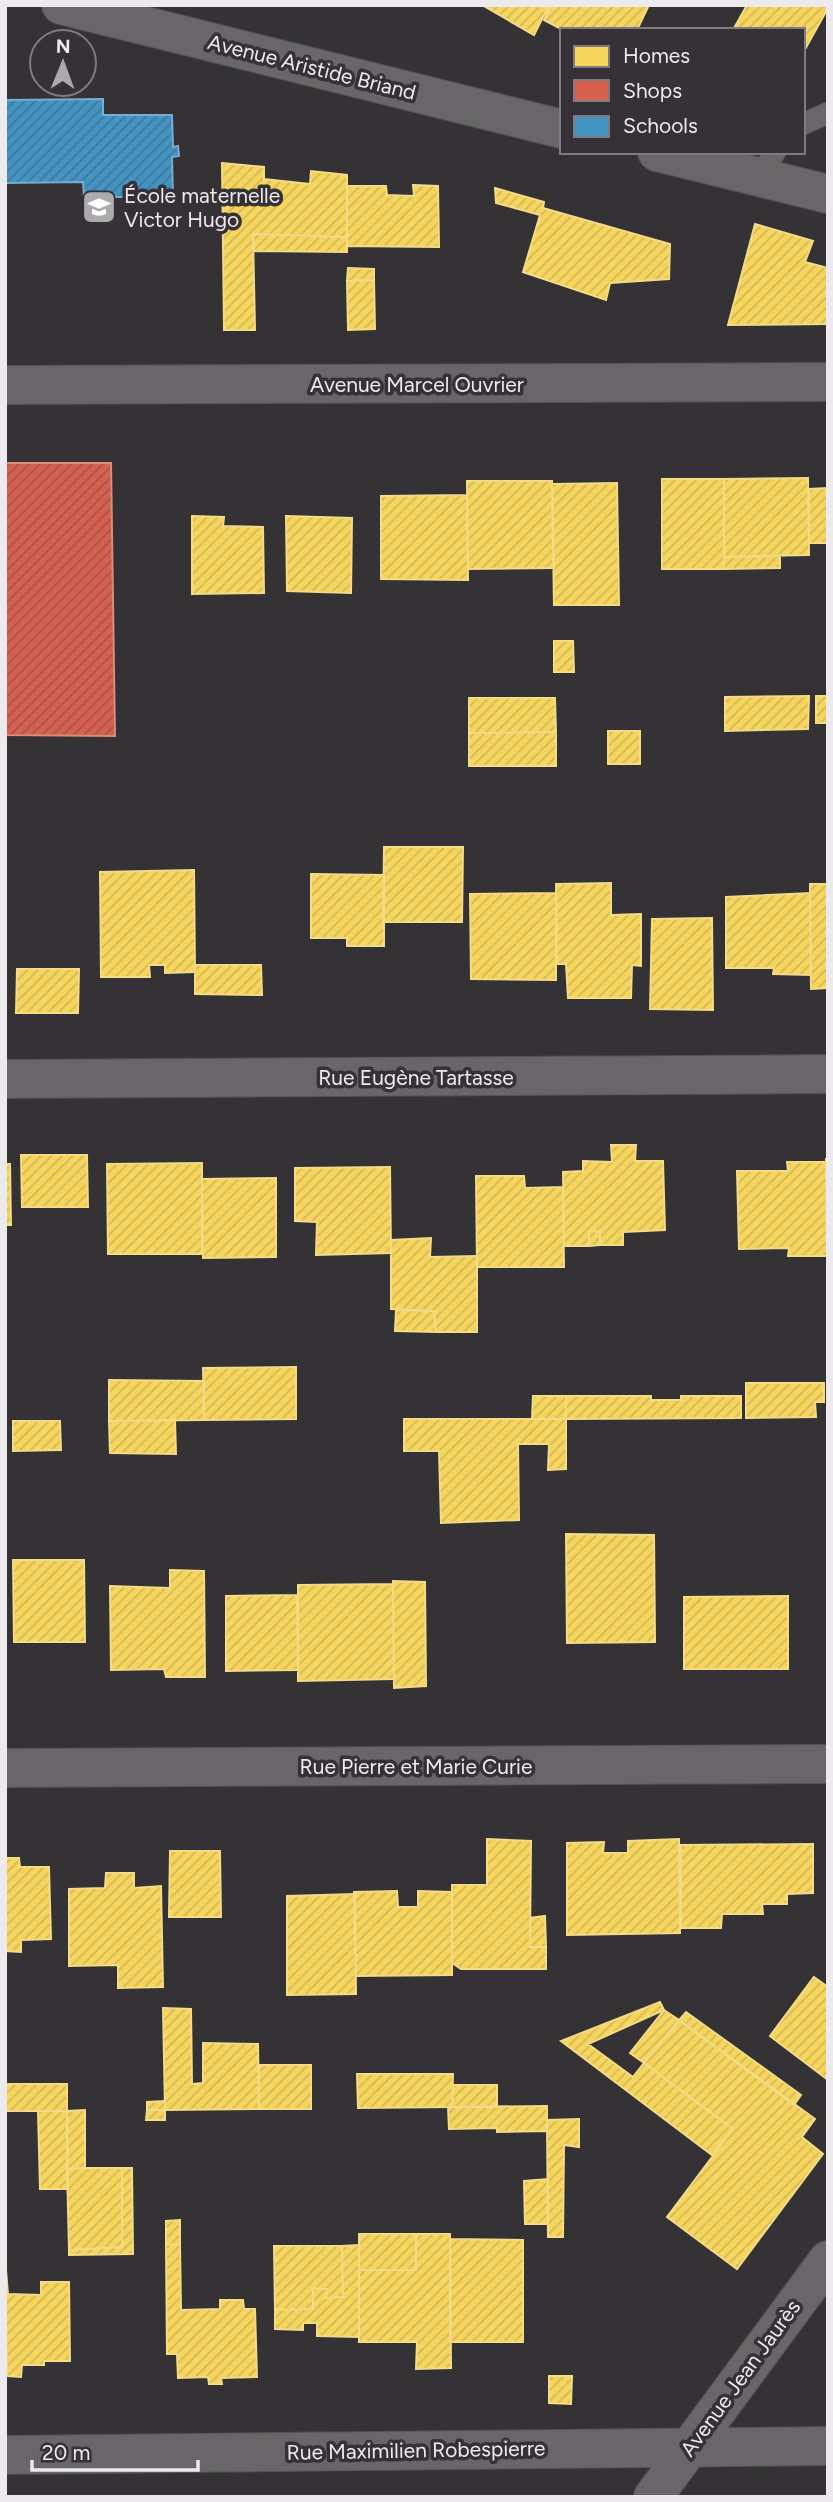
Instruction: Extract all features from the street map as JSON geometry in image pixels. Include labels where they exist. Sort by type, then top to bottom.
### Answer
[{"type":"street","name":"Avenue Aristide Briand","points":[[61,5],[560,129]]},
{"type":"street","points":[[674,154],[767,165],[828,194]]},
{"type":"street","name":"Avenue Marcel Ouvrier","points":[[5,385],[828,382]]},
{"type":"street","name":"Rue Eugène Tartasse","points":[[5,1079],[828,1074]]},
{"type":"street","name":"Rue Pierre et Marie Curie","points":[[5,1768],[828,1764]]},
{"type":"street","name":"Avenue Jean Jaurès","points":[[653,2497],[828,2260]]},
{"type":"street","name":"Rue Maximilien Robespierre","points":[[5,2455],[828,2446]]},
{"type":"lane","points":[[805,123],[828,113]]},
{"type":"building: Homes","points":[[482,5],[549,5],[534,35]]},
{"type":"building: Homes","points":[[551,5],[649,5],[638,28],[560,28],[544,20]]},
{"type":"building: Homes","points":[[747,5],[828,5],[805,49],[805,28],[734,28]]},
{"type":"building: Homes","points":[[222,163],[264,167],[264,179],[310,184],[311,171],[347,175],[347,237],[253,234],[255,330],[224,330]]},
{"type":"building: Homes","points":[[413,185],[438,186],[439,247],[347,246],[347,186],[386,186],[387,195],[414,196]]},
{"type":"building: Homes","points":[[495,188],[544,202],[543,208],[670,244],[669,279],[610,283],[606,300],[523,272],[540,215],[496,203]]},
{"type":"building: Homes","points":[[755,224],[813,241],[805,262],[828,268],[828,324],[728,325]]},
{"type":"building: Homes","points":[[253,234],[347,237],[347,252],[254,251]]},
{"type":"building: Homes","points":[[348,268],[374,269],[374,280],[347,281]]},
{"type":"building: Homes","points":[[374,280],[375,329],[348,330],[347,281]]},
{"type":"building: Homes","points":[[808,478],[809,555],[724,557],[724,479]]},
{"type":"building: Homes","points":[[662,479],[724,479],[724,569],[662,569]]},
{"type":"building: Homes","points":[[467,481],[552,481],[554,568],[468,569]]},
{"type":"building: Homes","points":[[617,483],[619,605],[554,605],[552,484]]},
{"type":"building: Homes","points":[[828,488],[828,543],[809,543],[809,489]]},
{"type":"building: Homes","points":[[467,495],[468,580],[381,579],[381,496]]},
{"type":"building: Homes","points":[[192,516],[224,517],[223,526],[263,527],[264,593],[192,594]]},
{"type":"building: Homes","points":[[286,516],[352,518],[351,593],[287,591]]},
{"type":"building: Homes","points":[[780,556],[780,568],[724,569],[724,557]]},
{"type":"building: Homes","points":[[554,641],[573,641],[574,672],[554,672]]},
{"type":"building: Homes","points":[[809,696],[808,729],[725,731],[725,697]]},
{"type":"building: Homes","points":[[816,696],[828,696],[828,723],[816,723]]},
{"type":"building: Homes","points":[[469,698],[555,698],[556,732],[469,733]]},
{"type":"building: Homes","points":[[608,731],[640,731],[640,764],[608,764]]},
{"type":"building: Homes","points":[[556,732],[556,766],[469,766],[469,733]]},
{"type":"building: Homes","points":[[384,847],[463,847],[462,922],[383,922]]},
{"type":"building: Homes","points":[[194,870],[195,972],[165,973],[165,965],[149,965],[150,977],[101,977],[100,872]]},
{"type":"building: Homes","points":[[311,874],[384,875],[384,946],[347,946],[347,938],[311,938]]},
{"type":"building: Homes","points":[[611,883],[611,915],[641,914],[641,966],[632,965],[631,998],[568,998],[566,964],[557,964],[556,884]]},
{"type":"building: Homes","points":[[810,884],[828,884],[828,988],[811,989]]},
{"type":"building: Homes","points":[[556,893],[556,980],[471,979],[470,894]]},
{"type":"building: Homes","points":[[810,893],[811,975],[773,974],[774,968],[726,968],[726,897]]},
{"type":"building: Homes","points":[[712,918],[713,1010],[650,1009],[652,919]]},
{"type":"building: Homes","points":[[6,927],[6,991],[5,991]]},
{"type":"building: Homes","points":[[195,965],[261,965],[262,995],[195,994]]},
{"type":"building: Homes","points":[[17,969],[79,969],[78,1013],[16,1013]]},
{"type":"building: Homes","points":[[611,1145],[636,1145],[635,1161],[663,1161],[665,1230],[623,1232],[623,1245],[600,1245],[600,1232],[589,1231],[589,1246],[564,1246],[563,1172],[583,1171],[583,1161],[612,1162]]},
{"type":"building: Homes","points":[[21,1155],[87,1155],[88,1207],[22,1207]]},
{"type":"building: Homes","points":[[828,1159],[828,1230],[827,1230]]},
{"type":"building: Homes","points":[[787,1162],[826,1162],[827,1256],[788,1256],[789,1248],[739,1249],[737,1171],[788,1171]]},
{"type":"building: Homes","points":[[202,1163],[202,1254],[108,1254],[107,1164]]},
{"type":"building: Homes","points":[[5,1164],[10,1164],[11,1225],[5,1225]]},
{"type":"building: Homes","points":[[390,1167],[391,1253],[316,1255],[317,1222],[295,1221],[295,1168]]},
{"type":"building: Homes","points":[[476,1176],[524,1176],[525,1188],[563,1187],[564,1267],[477,1267]]},
{"type":"building: Homes","points":[[276,1178],[276,1257],[203,1258],[202,1179]]},
{"type":"building: Homes","points":[[589,1231],[600,1232],[600,1245],[589,1246]]},
{"type":"building: Homes","points":[[431,1238],[430,1257],[477,1256],[477,1332],[436,1332],[434,1311],[391,1309],[391,1240]]},
{"type":"building: Homes","points":[[396,1310],[434,1311],[436,1332],[395,1331]]},
{"type":"building: Homes","points":[[296,1367],[296,1419],[204,1420],[203,1368]]},
{"type":"building: Homes","points":[[109,1380],[204,1381],[204,1420],[109,1421]]},
{"type":"building: Homes","points":[[746,1383],[824,1383],[824,1402],[815,1402],[816,1417],[746,1418]]},
{"type":"building: Homes","points":[[533,1396],[566,1396],[566,1419],[532,1419]]},
{"type":"building: Homes","points":[[566,1396],[651,1396],[651,1400],[681,1400],[681,1396],[741,1396],[741,1418],[566,1419]]},
{"type":"building: Homes","points":[[404,1419],[566,1419],[566,1469],[548,1470],[549,1444],[518,1444],[519,1520],[441,1523],[439,1451],[404,1451]]},
{"type":"building: Homes","points":[[175,1420],[176,1454],[110,1453],[109,1421]]},
{"type":"building: Homes","points":[[13,1421],[60,1421],[61,1450],[13,1451]]},
{"type":"building: Homes","points":[[566,1534],[654,1535],[655,1642],[567,1643]]},
{"type":"building: Homes","points":[[13,1560],[84,1560],[85,1642],[14,1642]]},
{"type":"building: Homes","points":[[170,1570],[204,1571],[205,1677],[166,1677],[164,1669],[111,1670],[110,1586],[170,1588]]},
{"type":"building: Homes","points":[[393,1581],[425,1582],[426,1686],[394,1688]]},
{"type":"building: Homes","points":[[393,1584],[394,1679],[298,1681],[298,1585]]},
{"type":"building: Homes","points":[[297,1595],[298,1670],[226,1671],[226,1596]]},
{"type":"building: Homes","points":[[788,1596],[788,1669],[684,1669],[684,1597]]},
{"type":"building: Homes","points":[[487,1839],[531,1841],[530,1947],[546,1947],[546,1969],[461,1969],[452,1963],[452,1885],[487,1885]]},
{"type":"building: Homes","points":[[679,1839],[680,1933],[567,1935],[567,1843],[604,1842],[603,1853],[628,1853],[628,1841]]},
{"type":"building: Homes","points":[[813,1844],[813,1893],[787,1894],[787,1904],[762,1904],[763,1914],[722,1914],[721,1928],[681,1928],[681,1845]]},
{"type":"building: Homes","points":[[170,1851],[220,1851],[221,1917],[169,1917]]},
{"type":"building: Homes","points":[[5,1858],[19,1858],[20,1867],[49,1867],[51,1939],[21,1940],[21,1952],[5,1951]]},
{"type":"building: Homes","points":[[106,1873],[134,1873],[134,1888],[161,1886],[163,1987],[118,1988],[118,1965],[69,1966],[69,1889],[105,1888]]},
{"type":"building: Homes","points":[[397,1891],[398,1907],[418,1907],[418,1891],[452,1892],[452,1975],[356,1976],[354,1892]]},
{"type":"building: Homes","points":[[355,1894],[356,1994],[287,1995],[287,1896]]},
{"type":"building: Homes","points":[[545,1916],[546,1947],[530,1947],[530,1918]]},
{"type":"building: Homes","points":[[814,1977],[828,1987],[828,2080],[770,2036]]},
{"type":"building: Homes","points":[[660,2002],[664,2010],[588,2044],[633,2077],[644,2063],[733,2129],[712,2155],[561,2041]]},
{"type":"building: Homes","points":[[163,2008],[191,2009],[192,2084],[203,2083],[203,2043],[258,2044],[259,2109],[165,2110]]},
{"type":"building: Homes","points":[[664,2010],[679,2020],[644,2063],[630,2053]]},
{"type":"building: Homes","points":[[686,2012],[801,2095],[794,2105],[679,2020]]},
{"type":"building: Homes","points":[[679,2020],[815,2119],[802,2137],[823,2154],[737,2269],[667,2217],[733,2129],[644,2063]]},
{"type":"building: Homes","points":[[259,2065],[311,2065],[311,2109],[259,2109]]},
{"type":"building: Homes","points":[[357,2074],[453,2074],[452,2107],[358,2108]]},
{"type":"building: Homes","points":[[5,2084],[67,2084],[67,2111],[5,2111]]},
{"type":"building: Homes","points":[[453,2085],[497,2085],[497,2107],[452,2107]]},
{"type":"building: Homes","points":[[165,2101],[165,2110],[147,2110],[147,2102]]},
{"type":"building: Homes","points":[[547,2106],[547,2131],[449,2129],[448,2107]]},
{"type":"building: Homes","points":[[85,2110],[85,2168],[67,2169],[67,2111]]},
{"type":"building: Homes","points":[[147,2110],[165,2110],[165,2120],[146,2120]]},
{"type":"building: Homes","points":[[38,2111],[67,2111],[68,2189],[40,2189]]},
{"type":"building: Homes","points":[[579,2119],[579,2147],[564,2145],[563,2237],[548,2237],[547,2120]]},
{"type":"building: Homes","points":[[122,2168],[122,2247],[69,2250],[67,2169]]},
{"type":"building: Homes","points":[[122,2168],[132,2168],[133,2254],[69,2255],[69,2250],[122,2247]]},
{"type":"building: Homes","points":[[548,2179],[548,2224],[525,2224],[524,2181]]},
{"type":"building: Homes","points":[[180,2220],[180,2244],[166,2245],[166,2221]]},
{"type":"building: Homes","points":[[359,2234],[416,2234],[416,2270],[359,2270]]},
{"type":"building: Homes","points":[[416,2234],[450,2234],[451,2368],[416,2369],[417,2342],[359,2342],[359,2270],[416,2270]]},
{"type":"building: Homes","points":[[450,2239],[523,2240],[523,2342],[450,2342]]},
{"type":"building: Homes","points":[[180,2244],[181,2310],[220,2309],[220,2300],[243,2300],[244,2309],[255,2309],[257,2377],[221,2378],[222,2384],[209,2384],[208,2377],[178,2378],[177,2354],[167,2354],[166,2245]]},
{"type":"building: Homes","points":[[359,2245],[359,2337],[317,2336],[317,2323],[303,2323],[303,2330],[275,2329],[275,2310],[313,2309],[313,2288],[327,2289],[326,2298],[343,2297],[342,2246]]},
{"type":"building: Homes","points":[[274,2246],[342,2246],[343,2297],[326,2298],[327,2289],[313,2288],[313,2309],[275,2310]]},
{"type":"building: Homes","points":[[5,2258],[8,2294],[41,2295],[41,2282],[69,2282],[70,2361],[44,2361],[44,2365],[22,2365],[21,2377],[7,2376]]},
{"type":"building: Homes","points":[[549,2376],[572,2376],[571,2404],[549,2403]]},
{"type":"building: Shops","points":[[5,463],[111,463],[115,736],[5,735]]},
{"type":"building: Schools","points":[[103,99],[103,115],[172,115],[173,147],[178,146],[179,156],[172,157],[173,197],[84,197],[83,182],[5,183],[5,100]]},
{"type":"place","name":"École maternelle Victor Hugo","points":[[99,207]]}]
